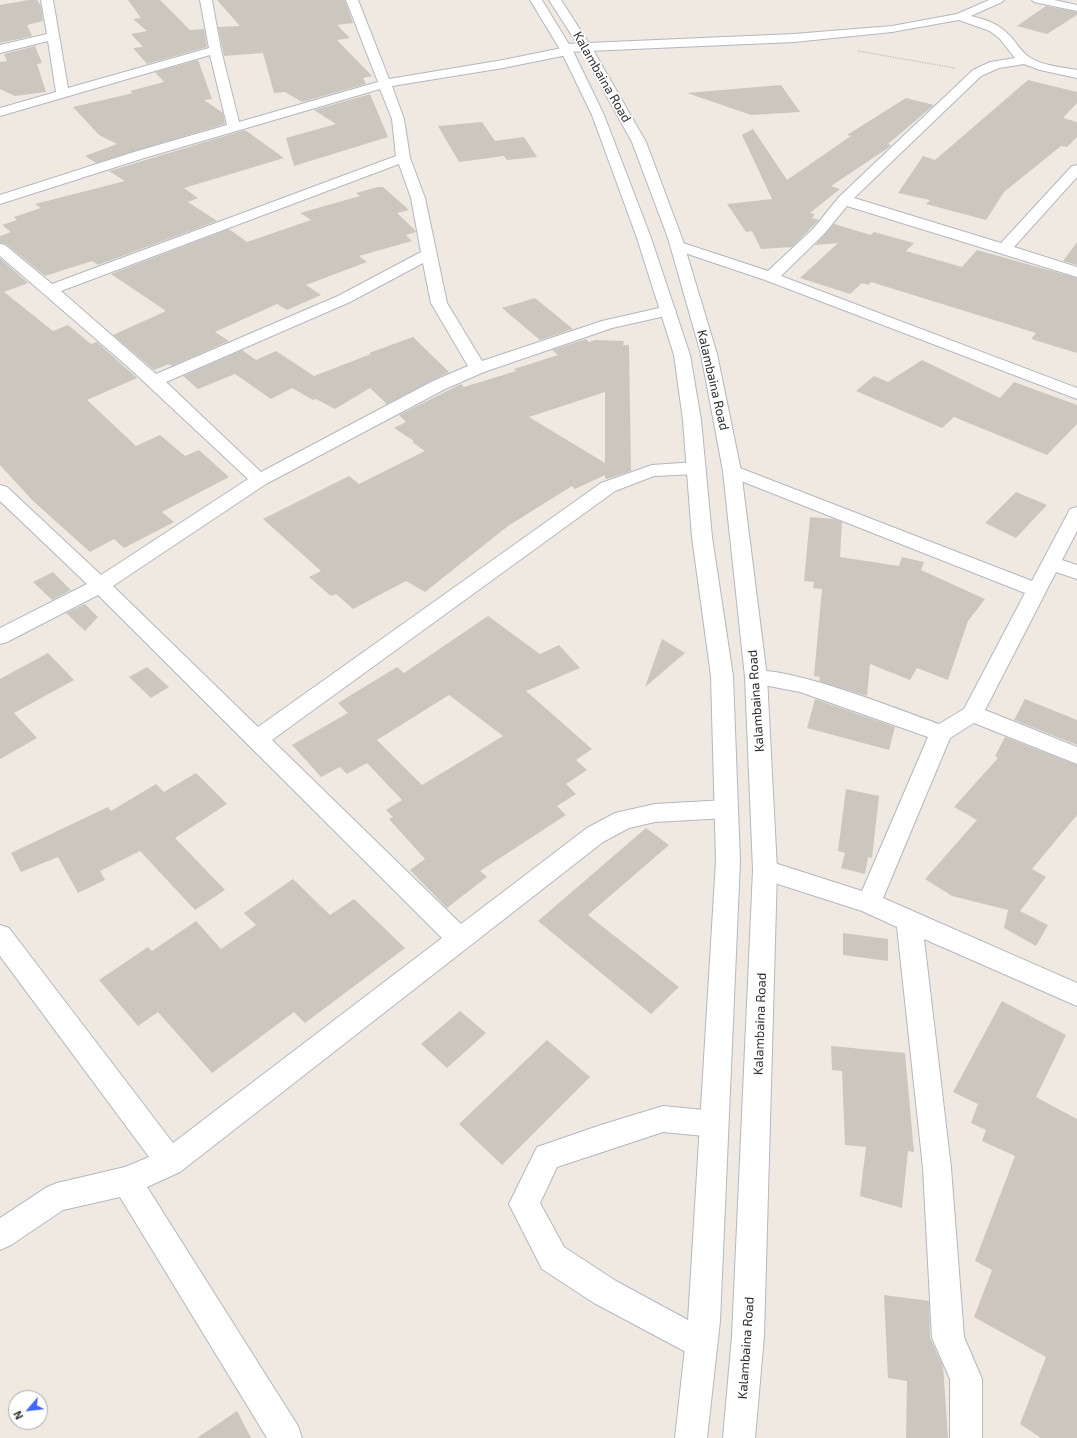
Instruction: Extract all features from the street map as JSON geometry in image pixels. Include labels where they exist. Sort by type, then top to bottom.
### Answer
[{"type":"street","points":[[47,0],[63,94]]},
{"type":"street","points":[[206,0],[215,50],[234,127]]},
{"type":"street","points":[[352,0],[398,119],[403,158],[418,198],[439,303],[478,368]]},
{"type":"street","name":"Kalambaina Road","points":[[536,0],[639,142],[678,246],[708,354],[732,471],[756,677],[765,870],[748,1336],[738,1438]]},
{"type":"street","name":"Kalambaina Road","points":[[555,0],[644,238],[682,354],[697,468],[702,537],[722,676],[728,862],[701,1344],[691,1438]]},
{"type":"street","points":[[1038,0],[1077,8]]},
{"type":"street","points":[[0,200],[234,127],[384,84],[503,64],[573,49],[794,38],[892,29],[960,17],[993,1]]},
{"type":"street","points":[[960,17],[988,25],[999,31],[1014,50],[1026,60],[1042,66],[1077,74]]},
{"type":"street","points":[[0,49],[53,36]]},
{"type":"street","points":[[0,112],[215,50]]},
{"type":"street","points":[[770,277],[807,245],[832,218],[844,200],[977,73],[989,65],[999,62],[1026,60]]},
{"type":"street","points":[[50,290],[403,158]]},
{"type":"street","points":[[1004,249],[1077,169]]},
{"type":"street","points":[[844,200],[1077,272]]},
{"type":"street","points":[[678,246],[770,277],[1077,394]]},
{"type":"street","points":[[0,248],[203,423],[259,480]]},
{"type":"street","points":[[154,381],[344,299],[430,253]]},
{"type":"street","points":[[0,637],[100,585],[259,480],[439,385],[478,368],[608,324],[668,311]]},
{"type":"street","points":[[257,739],[608,487],[652,471],[697,468]]},
{"type":"street","points":[[732,471],[1037,590]]},
{"type":"street","points":[[0,491],[100,585],[460,939]]},
{"type":"street","points":[[869,903],[941,733],[972,714],[1077,513]]},
{"type":"street","points":[[1052,563],[1077,572]]},
{"type":"street","points":[[756,677],[802,685],[941,733]]},
{"type":"street","points":[[972,714],[1077,756]]},
{"type":"street","points":[[0,1236],[57,1197],[126,1181],[170,1162],[595,835],[624,820],[655,813],[726,809]]},
{"type":"street","points":[[765,870],[869,903],[1077,995]]},
{"type":"street","points":[[909,920],[937,1168],[948,1338],[966,1379],[966,1438]]},
{"type":"street","points":[[0,936],[170,1162]]},
{"type":"street","points":[[701,1344],[605,1292],[553,1258],[524,1204],[547,1158],[601,1138],[664,1120],[714,1124]]},
{"type":"street","points":[[126,1181],[286,1438]]},
{"type":"path","points":[[858,51],[888,55],[977,73]]},
{"type":"building","points":[[37,0],[41,6],[43,21],[27,25],[32,36],[0,43],[0,5]]},
{"type":"building","points":[[128,0],[160,0],[190,30],[204,29],[207,47],[147,64],[133,48],[143,47],[131,34],[147,31],[133,19],[141,18]]},
{"type":"building","points":[[217,0],[345,0],[353,23],[337,25],[350,38],[337,40],[372,76],[363,78],[366,84],[302,102],[285,92],[274,93],[263,53],[224,56],[218,27],[240,26]]},
{"type":"building","points":[[1046,6],[1077,12],[1077,15],[1047,34],[1017,26]]},
{"type":"building","points":[[35,46],[42,63],[37,64],[46,92],[15,96],[0,89],[0,62],[7,61],[4,54]]},
{"type":"building","points":[[198,60],[212,99],[204,100],[223,113],[225,124],[96,163],[85,156],[117,144],[99,135],[73,107],[133,93],[130,91],[164,82],[155,72]]},
{"type":"building","points":[[1028,80],[1077,92],[1077,103],[1063,118],[1077,122],[1077,137],[1067,147],[1061,146],[1004,192],[986,220],[926,204],[930,200],[898,193],[923,156],[935,160]]},
{"type":"building","points":[[781,85],[800,112],[751,115],[687,93]]},
{"type":"building","points":[[370,94],[388,137],[294,166],[286,138],[336,124],[314,110]]},
{"type":"building","points":[[906,98],[934,105],[888,144],[891,145],[888,148],[831,186],[840,189],[810,213],[815,214],[812,218],[819,220],[792,247],[761,249],[752,231],[746,232],[727,204],[772,199],[742,135],[753,129],[787,180],[851,136],[847,135]]},
{"type":"building","points":[[482,122],[495,141],[524,137],[537,157],[507,160],[504,156],[459,162],[438,126]]},
{"type":"building","points":[[245,130],[284,158],[184,188],[198,198],[188,202],[217,221],[98,265],[92,261],[45,276],[6,244],[0,243],[0,236],[11,232],[2,225],[17,220],[14,217],[41,208],[35,204],[125,181],[109,171]]},
{"type":"building","points":[[383,187],[409,210],[397,213],[415,230],[416,232],[406,235],[412,241],[359,256],[367,262],[306,285],[321,295],[287,310],[277,304],[215,332],[229,341],[172,366],[169,364],[154,370],[113,335],[166,311],[111,274],[229,229],[247,242],[311,220],[300,213],[360,196],[356,193]]},
{"type":"building","points":[[834,224],[871,235],[874,232],[914,243],[906,251],[962,267],[977,250],[1077,278],[1077,353],[1031,339],[1036,333],[871,282],[868,285],[862,283],[850,294],[800,278],[838,243],[815,245]]},
{"type":"building","points":[[1077,242],[1077,265],[1063,261]]},
{"type":"building","points":[[0,258],[28,283],[4,292],[53,331],[68,325],[91,344],[97,342],[137,378],[87,400],[136,446],[160,435],[185,456],[199,450],[229,477],[162,512],[174,522],[124,548],[114,539],[90,552],[32,500],[0,465]]},
{"type":"building","points":[[535,298],[573,329],[540,340],[502,308]]},
{"type":"building","points":[[413,337],[449,372],[387,404],[370,388],[335,409],[316,399],[313,400],[292,388],[271,399],[235,374],[198,389],[183,376],[242,350],[256,360],[276,351],[314,376],[371,354],[369,353]]},
{"type":"building","points":[[586,339],[589,342],[595,340],[624,341],[623,345],[629,345],[631,471],[607,479],[605,478],[605,475],[575,489],[572,486],[508,526],[425,592],[406,581],[353,609],[336,594],[331,596],[309,577],[321,571],[263,519],[349,476],[359,484],[425,451],[412,442],[414,441],[394,428],[406,422],[399,415],[461,384],[464,387],[516,371],[514,369],[558,355],[552,350]],"holes":[[[605,392],[605,463],[529,417]]]},
{"type":"building","points":[[922,360],[1000,398],[1014,382],[1077,405],[1077,424],[1047,455],[954,417],[942,428],[856,391],[874,376],[888,382]]},
{"type":"building","points":[[1016,492],[1047,505],[1016,538],[985,523]]},
{"type":"building","points":[[810,517],[834,519],[842,522],[840,557],[899,566],[902,557],[924,562],[921,570],[985,599],[968,621],[948,680],[917,668],[910,680],[870,664],[867,696],[819,681],[820,677],[814,676],[822,589],[813,588],[814,582],[804,581]]},
{"type":"building","points":[[53,572],[71,590],[52,600],[33,582]]},
{"type":"building","points":[[85,604],[98,617],[85,631],[66,613]]},
{"type":"building","points":[[488,616],[540,654],[559,645],[580,668],[526,691],[592,749],[576,760],[587,770],[566,784],[576,794],[557,806],[566,815],[480,871],[487,877],[447,908],[410,870],[425,859],[389,819],[393,817],[386,810],[402,800],[367,763],[347,774],[340,767],[321,777],[292,745],[348,713],[338,703],[397,667],[404,673]],"holes":[[[449,695],[503,736],[422,785],[377,740]]]},
{"type":"building","points":[[662,639],[685,653],[645,687]]},
{"type":"building","points":[[48,653],[74,680],[14,713],[37,738],[0,759],[0,679]]},
{"type":"building","points":[[147,667],[169,687],[151,698],[129,677]]},
{"type":"building","points":[[815,699],[895,727],[889,750],[807,728]]},
{"type":"building","points":[[1025,699],[1077,720],[1077,745],[1014,720]]},
{"type":"building","points":[[1005,737],[1077,765],[1077,815],[1032,869],[1046,877],[1020,911],[1048,925],[1036,946],[1004,928],[1008,910],[952,896],[925,879],[977,820],[954,807],[998,758],[995,756]]},
{"type":"building","points":[[196,773],[227,804],[175,838],[225,890],[195,910],[140,851],[100,871],[105,880],[78,893],[58,857],[21,872],[11,853],[108,807],[111,811],[156,784],[164,792]]},
{"type":"building","points":[[846,789],[879,796],[872,858],[868,857],[865,874],[841,868],[845,853],[838,851]]},
{"type":"building","points":[[646,828],[669,845],[588,915],[679,987],[651,1014],[538,921]]},
{"type":"building","points":[[293,879],[330,915],[354,899],[405,948],[305,1023],[294,1012],[212,1073],[158,1012],[138,1026],[99,980],[148,947],[152,951],[196,921],[221,949],[256,925],[244,913]]},
{"type":"building","points":[[843,933],[888,939],[888,961],[843,955]]},
{"type":"building","points":[[1002,1001],[1066,1035],[1036,1097],[1077,1119],[1077,1438],[1041,1438],[1020,1424],[1046,1357],[974,1317],[992,1270],[975,1261],[1015,1156],[982,1141],[986,1130],[971,1123],[978,1104],[953,1092]]},
{"type":"building","points":[[460,1011],[486,1033],[447,1068],[421,1044]]},
{"type":"building","points":[[547,1040],[590,1077],[502,1165],[459,1124]]},
{"type":"building","points":[[831,1046],[905,1053],[914,1152],[908,1151],[902,1208],[860,1196],[866,1147],[845,1145],[842,1071],[832,1070]]},
{"type":"building","points":[[884,1295],[929,1301],[930,1338],[943,1366],[948,1438],[906,1438],[907,1381],[888,1378]]},
{"type":"building","points":[[237,1411],[251,1438],[197,1438]]}]
